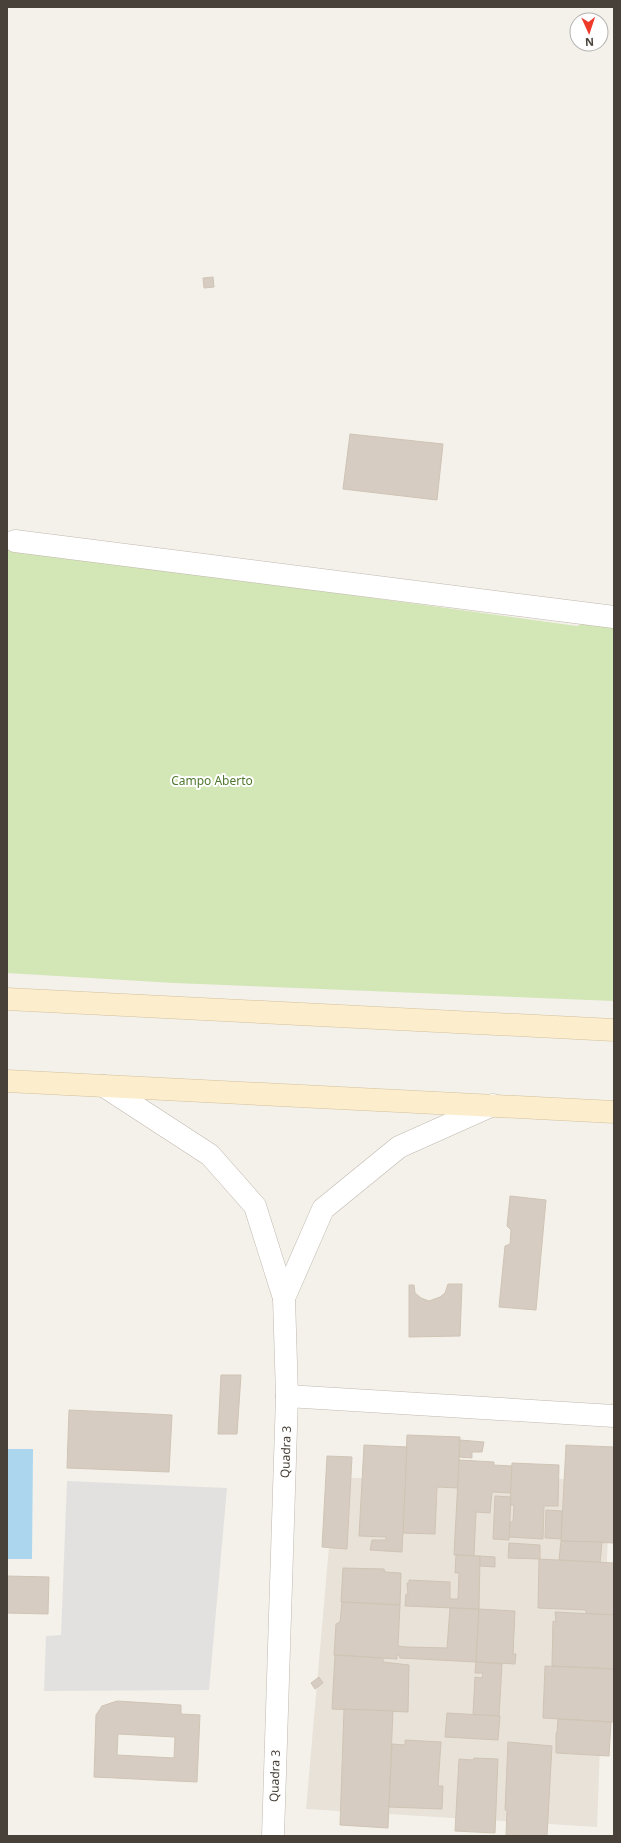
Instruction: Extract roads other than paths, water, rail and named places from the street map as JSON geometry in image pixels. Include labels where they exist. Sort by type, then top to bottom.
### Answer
[{"type":"street","points":[[15,541],[614,617]]},
{"type":"street","points":[[7,999],[614,1030]]},
{"type":"street","points":[[7,1081],[614,1112]]},
{"type":"street","points":[[104,1086],[210,1155],[255,1206],[284,1298]]},
{"type":"street","points":[[284,1298],[323,1209],[399,1147],[493,1105]]},
{"type":"street","name":"Quadra 3","points":[[273,1836],[287,1396],[284,1298]]},
{"type":"street","points":[[287,1396],[614,1416]]},
{"type":"water","points":[[7,1449],[33,1449],[32,1559],[7,1559]]},
{"type":"park label","name":"Campo Aberto","points":[[212,781]]}]
